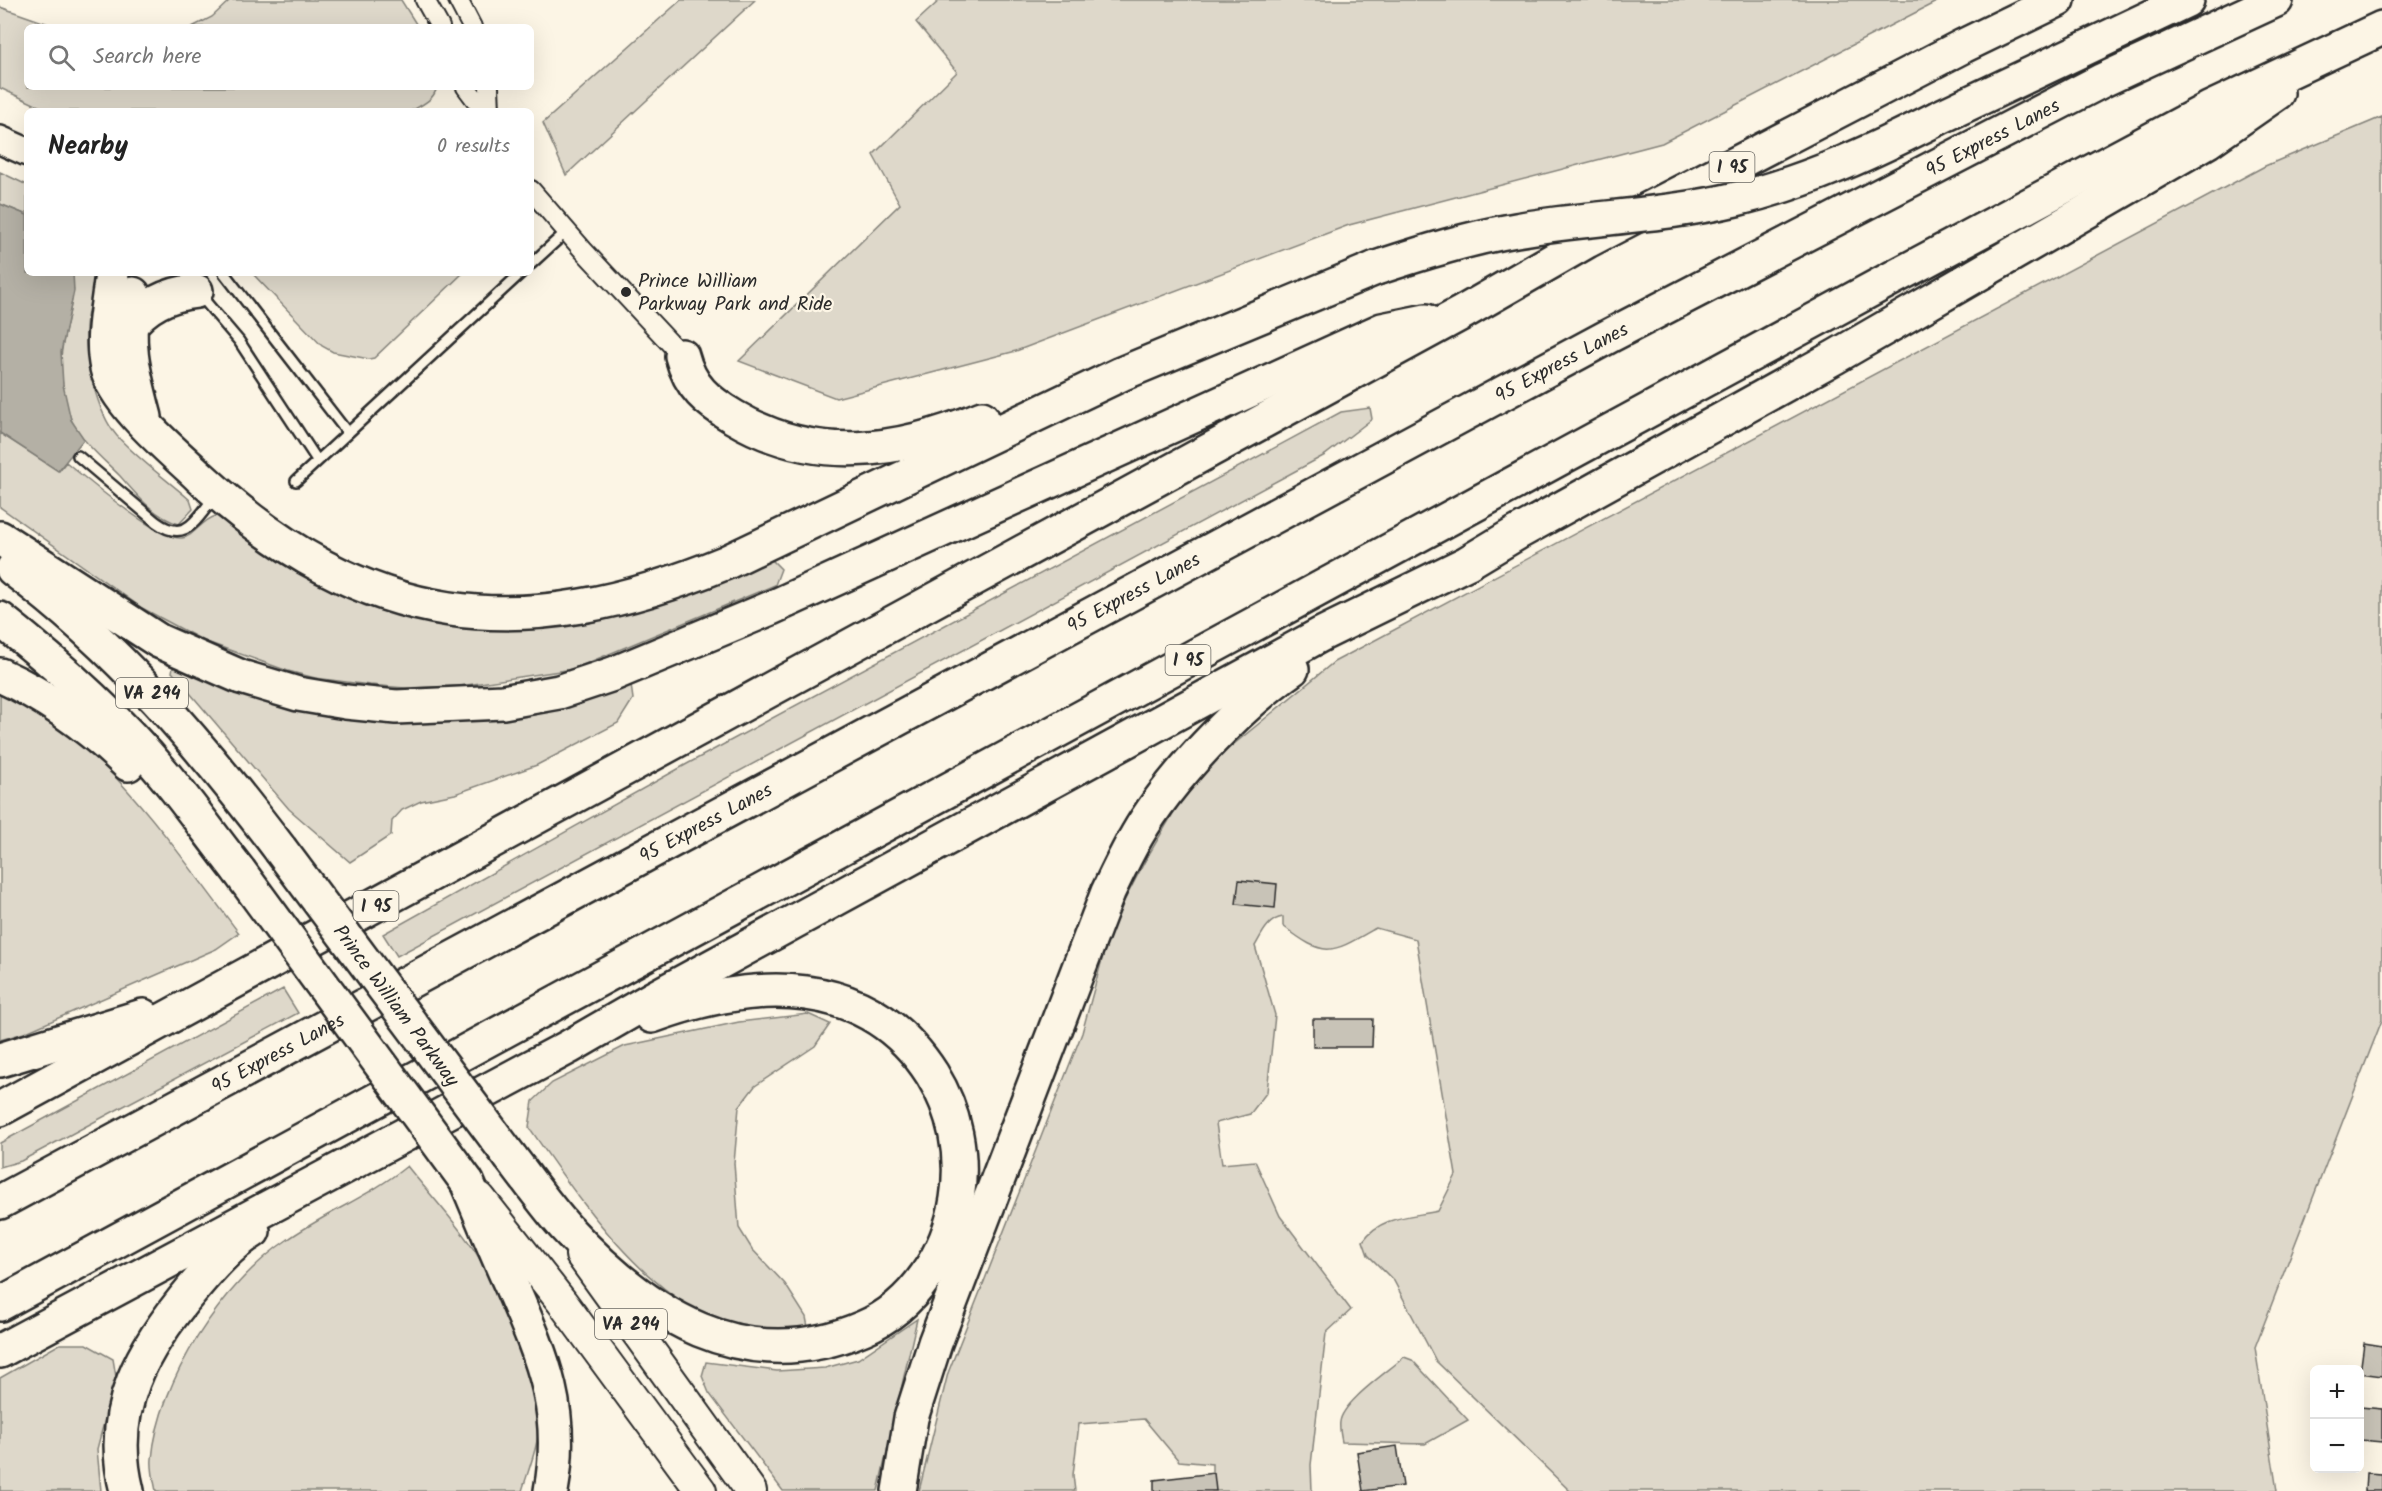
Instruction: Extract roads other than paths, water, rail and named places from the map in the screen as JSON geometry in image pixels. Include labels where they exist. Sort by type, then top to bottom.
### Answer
[{"type":"highway","name":"I 95","points":[[0,1109],[1460,314],[1587,241],[1963,46],[2058,0]]},
{"type":"highway","points":[[112,276],[106,330],[106,368],[112,384],[124,402],[218,493],[274,539],[308,560],[357,584],[398,598],[439,608],[482,613],[525,613],[579,608],[649,591],[727,562],[1121,374],[1376,268],[1441,247],[1516,230],[1673,212],[1738,198],[1870,153],[1938,118],[2187,0]]},
{"type":"highway","name":"95 Express Lanes","points":[[0,1202],[1622,329],[2082,91],[2276,0]]},
{"type":"highway","name":"I 95","points":[[0,1304],[1887,280],[2209,109],[2382,28]]},
{"type":"highway","points":[[899,1491],[911,1418],[934,1344],[1096,917],[1138,834],[1203,750],[1274,682],[1310,657],[1450,572],[1835,357],[2208,141],[2245,118],[2334,51]]},
{"type":"highway","points":[[136,276],[129,327],[129,357],[147,424]]},
{"type":"highway","points":[[129,327],[138,314],[149,306],[185,292],[191,286]]},
{"type":"highway","points":[[0,538],[159,641],[241,677],[298,694],[346,702],[425,707],[502,702],[559,692],[613,674],[771,608],[1382,330],[1460,314]]},
{"type":"highway","points":[[682,356],[689,379],[724,411],[765,432],[794,442],[827,448],[856,449],[918,441],[996,412],[1121,374]]},
{"type":"highway","name":"Prince William Parkway","points":[[0,558],[42,590],[157,698],[212,760],[511,1158]]},
{"type":"highway","points":[[0,1351],[569,1047],[663,993],[1322,634],[1450,572]]},
{"type":"highway","name":"VA 294","points":[[0,618],[38,649],[106,713],[162,772],[239,871],[467,1182]]},
{"type":"highway","points":[[0,675],[34,692],[92,731],[239,871]]},
{"type":"highway","points":[[511,1158],[565,1227],[615,1275],[648,1300],[692,1326],[742,1345],[787,1348],[815,1345],[874,1324],[910,1295],[929,1271],[944,1245],[957,1199],[960,1168],[952,1116],[941,1089],[922,1059],[899,1034],[879,1017],[857,1005],[832,997],[792,992],[762,991],[724,995],[687,1004],[569,1047]]},
{"type":"highway","points":[[0,1060],[210,996]]},
{"type":"highway","points":[[0,1282],[306,1138]]},
{"type":"highway","points":[[127,1491],[122,1454],[128,1399],[139,1364],[164,1322],[209,1270],[246,1235],[367,1155]]},
{"type":"highway","points":[[467,1182],[529,1322],[543,1362],[554,1409],[556,1437],[551,1491]]},
{"type":"main road","name":"Prince William Parkway","points":[[511,1158],[752,1491]]},
{"type":"main road","name":"VA 294","points":[[467,1182],[562,1302],[701,1491]]},
{"type":"street","points":[[425,0],[438,24]]},
{"type":"street","points":[[458,0],[470,24]]},
{"type":"street","points":[[468,90],[482,108]]},
{"type":"street","points":[[489,90],[490,108]]},
{"type":"street","points":[[0,140],[24,151]]},
{"type":"street","points":[[534,194],[682,356]]},
{"type":"lane","points":[[534,261],[566,231]]},
{"type":"lane","points":[[226,276],[347,432]]},
{"type":"lane","points":[[296,481],[518,276]]},
{"type":"lane","points":[[191,286],[239,341],[317,460]]},
{"type":"lane","points":[[78,456],[156,522],[171,531],[179,532],[190,527],[218,493]]},
{"type":"place","name":"Prince William Parkway Park and Ride","points":[[626,292]]}]
